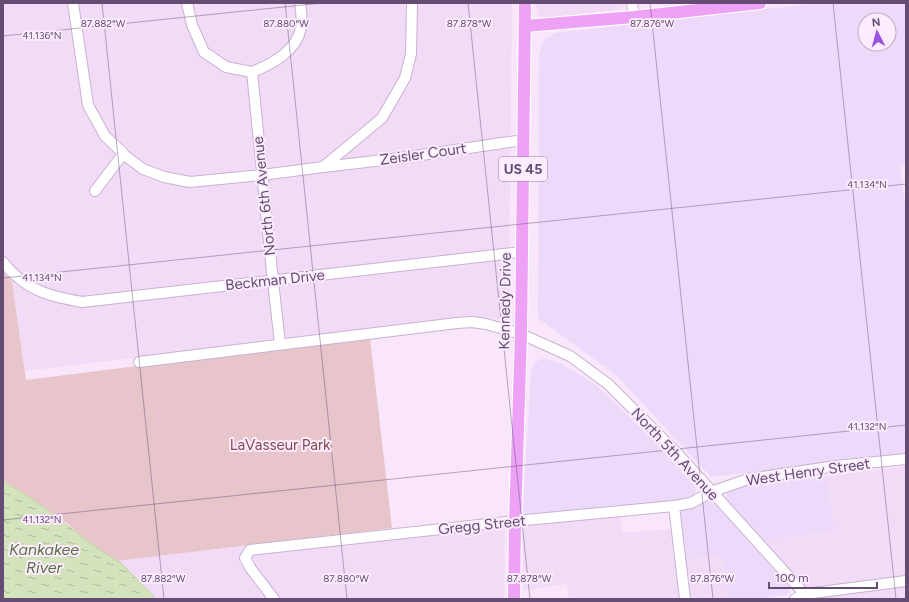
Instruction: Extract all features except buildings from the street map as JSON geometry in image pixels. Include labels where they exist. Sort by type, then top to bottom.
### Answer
[{"type":"main road","name":"Kennedy Drive","points":[[514,599],[521,334],[525,3]]},
{"type":"main road","points":[[525,26],[634,17],[760,3]]},
{"type":"street","name":"Zeisler Court","points":[[73,3],[88,105],[105,136],[123,154],[143,169],[164,177],[190,182],[262,175],[401,158],[524,140]]},
{"type":"street","points":[[187,3],[192,25],[204,52],[226,67],[252,72],[274,63],[293,46],[301,28],[300,3]]},
{"type":"street","points":[[323,167],[382,118],[405,78],[411,54],[412,3]]},
{"type":"street","points":[[632,3],[634,17]]},
{"type":"street","name":"North 6th Avenue","points":[[252,72],[280,344]]},
{"type":"street","points":[[95,191],[123,154]]},
{"type":"street","name":"Beckman Drive","points":[[3,262],[10,271],[30,287],[54,297],[82,302],[522,252]]},
{"type":"street","name":"North 5th Avenue","points":[[139,362],[472,322],[486,324],[521,334],[570,356],[608,384],[677,453],[807,597]]},
{"type":"street","name":"West Henry Street","points":[[711,492],[748,479],[836,466],[906,460]]},
{"type":"street","name":"Gregg Street","points":[[274,599],[251,569],[245,558],[250,550],[515,521],[674,506],[691,503],[711,492]]},
{"type":"street","points":[[674,506],[685,599]]},
{"type":"street","points":[[795,599],[906,581]]},
{"type":"shaded area","points":[[3,3],[512,3],[509,313],[507,317],[503,320],[464,316],[369,328],[364,330],[25,371],[12,282],[3,272]]},
{"type":"shaded area","points":[[536,3],[625,3],[623,7],[614,10],[547,18],[538,15]]},
{"type":"shaded area","points":[[820,3],[906,3],[906,164],[900,165],[906,211],[906,453],[711,477],[617,376],[538,318],[539,56],[543,41],[555,33]]},
{"type":"shaded area","points":[[545,358],[560,363],[596,385],[650,437],[695,487],[695,494],[675,501],[526,516],[523,510],[531,372],[537,361]]},
{"type":"shaded area","points":[[906,466],[906,599],[814,599],[763,542],[771,539],[834,531],[827,476]]},
{"type":"shaded area","points":[[827,476],[834,531],[771,539],[763,542],[726,500],[727,491],[741,485]]},
{"type":"shaded area","points":[[701,501],[709,501],[716,505],[788,586],[789,593],[786,595],[759,599],[728,599],[722,555],[684,559],[679,510]]},
{"type":"shaded area","points":[[620,515],[622,533],[670,529],[674,560],[722,555],[728,599],[569,599],[567,584],[523,590],[524,526]]},
{"type":"shaded area","points":[[503,527],[505,531],[504,599],[145,599],[108,562],[251,545]]},
{"type":"green space","name":"LaVasseur Park","points":[[3,272],[12,282],[26,380],[360,338],[370,338],[392,528],[108,562],[68,524],[3,480]]},
{"type":"water","name":"Kankakee River","points":[[3,481],[34,500],[93,545],[122,564],[156,599],[3,599]]}]
